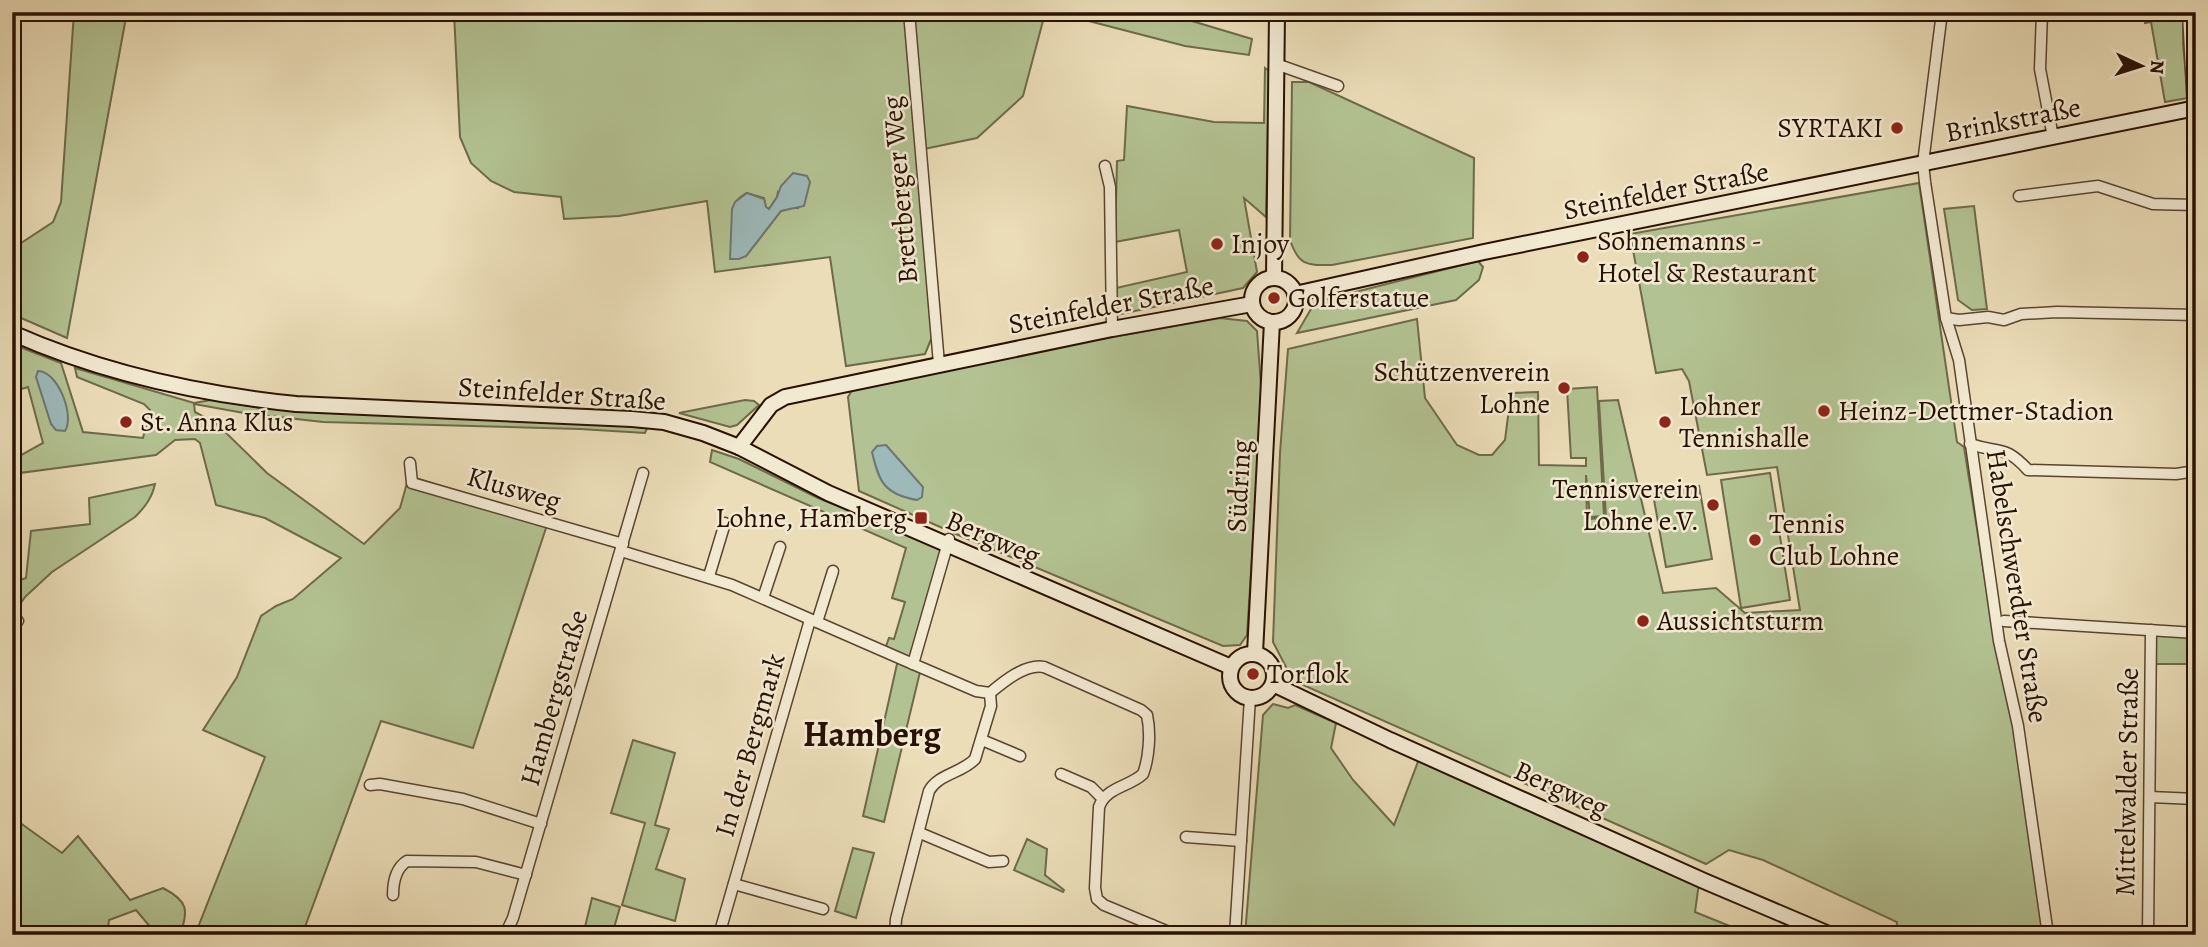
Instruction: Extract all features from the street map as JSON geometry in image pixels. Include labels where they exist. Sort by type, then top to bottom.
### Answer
[{"type":"main road","points":[[1272,322],[1283,320],[1296,305],[1295,294],[1286,281],[1274,277],[1276,12]]},
{"type":"main road","name":"Brinkstraße","points":[[1923,163],[2194,109]]},
{"type":"main road","name":"Steinfelder Straße","points":[[1295,294],[1484,252],[1923,163]]},
{"type":"main road","name":"Steinfelder Straße","points":[[1272,322],[1259,316],[1252,304],[1255,288],[1263,280],[1274,277]]},
{"type":"main road","name":"Steinfelder Straße","points":[[12,333],[69,356],[130,375],[250,400],[664,422],[739,447],[771,405],[785,397],[1112,329],[1252,304]]},
{"type":"main road","name":"Südring","points":[[1255,653],[1272,322]]},
{"type":"main road","name":"Bergweg","points":[[739,447],[828,493],[948,541],[1231,667]]},
{"type":"main road","points":[[1255,653],[1271,663],[1275,677],[1263,696],[1250,698],[1235,690],[1230,680],[1231,667],[1242,655],[1255,653]]},
{"type":"main road","name":"Bergweg","points":[[1273,684],[1390,740],[1831,935]]},
{"type":"street","name":"Brettberger Weg","points":[[909,12],[939,364]]},
{"type":"street","name":"Habelschwerdter Straße","points":[[1942,12],[1923,163],[1946,318],[1959,360],[1998,641],[2018,726],[2048,935]]},
{"type":"street","points":[[2042,12],[2040,69],[2053,137]]},
{"type":"street","points":[[2188,12],[2194,109]]},
{"type":"street","points":[[1276,64],[1338,86]]},
{"type":"street","points":[[1105,166],[1110,187],[1112,329]]},
{"type":"street","points":[[2019,196],[2098,186],[2152,204],[2196,205]]},
{"type":"street","points":[[1946,318],[1959,320],[1988,317],[2004,320],[2021,314],[2057,312],[2196,314]]},
{"type":"street","points":[[1970,444],[2007,451],[2028,470],[2176,474],[2196,471]]},
{"type":"street","name":"Klusweg","points":[[410,463],[412,483],[622,547]]},
{"type":"street","name":"Hambergstraße","points":[[505,935],[526,875],[643,472]]},
{"type":"street","points":[[709,576],[725,523]]},
{"type":"street","points":[[913,664],[948,541]]},
{"type":"street","points":[[622,547],[709,576],[976,691],[990,694]]},
{"type":"street","points":[[763,598],[780,547]]},
{"type":"street","name":"In der Bergmark","points":[[719,935],[814,621],[833,571]]},
{"type":"street","points":[[2004,621],[2196,633]]},
{"type":"street","name":"Mittelwalder Straße","points":[[2148,935],[2151,630]]},
{"type":"street","points":[[895,935],[896,919],[932,785],[971,764],[978,755],[991,706],[990,694],[1000,684],[1037,665],[1147,715],[1146,766],[1143,774],[1102,798],[1096,875],[1097,900],[1150,930],[1176,935]]},
{"type":"street","points":[[1235,935],[1250,698]]},
{"type":"street","points":[[982,740],[1020,756]]},
{"type":"street","points":[[1061,774],[1091,787],[1102,798]]},
{"type":"street","points":[[370,785],[380,783],[463,799],[541,824]]},
{"type":"street","points":[[2150,797],[2196,799]]},
{"type":"street","points":[[920,834],[989,862],[1003,861]]},
{"type":"street","points":[[1186,837],[1241,841]]},
{"type":"street","points":[[393,895],[393,883],[402,864],[407,861],[476,862],[526,875]]},
{"type":"street","points":[[734,884],[823,909]]},
{"type":"green space","points":[[74,12],[127,12],[67,338],[12,314],[12,249],[53,222],[61,202]]},
{"type":"green space","points":[[454,12],[782,12],[800,16],[805,12],[905,12],[932,337],[925,354],[846,366],[830,257],[715,272],[707,201],[619,216],[564,219],[561,197],[514,192],[491,181],[471,163],[460,137]],"holes":[[[778,192],[797,208],[781,211],[746,256],[733,222],[734,206],[739,199],[747,193],[764,198],[766,208],[769,209]]]},
{"type":"green space","points":[[913,12],[1033,12],[1044,17],[1023,96],[977,138],[924,149]]},
{"type":"green space","points":[[1054,12],[1173,12],[1172,15],[1252,39],[1249,55],[1185,46]]},
{"type":"green space","points":[[2144,12],[2183,12],[2188,98],[2165,102],[2151,22],[2145,23]]},
{"type":"green space","points":[[1265,68],[1269,71],[1266,217],[1244,198],[1257,272],[1243,288],[1116,315],[1116,288],[1187,272],[1179,230],[1115,242],[1117,161],[1124,160],[1127,106],[1214,122],[1264,123]]},
{"type":"green space","points":[[1292,82],[1309,82],[1474,158],[1473,238],[1332,265],[1310,264],[1300,259],[1290,240]]},
{"type":"green space","points":[[1919,183],[1957,442],[1964,447],[1997,655],[2016,732],[2045,935],[1896,935],[1897,922],[1763,860],[1729,850],[1706,864],[1303,685],[1287,669],[1273,642],[1280,453],[1288,349],[1417,319],[1425,398],[1457,445],[1479,455],[1492,455],[1505,440],[1511,393],[1538,392],[1539,465],[1586,466],[1586,458],[1571,458],[1567,389],[1597,387],[1604,516],[1590,517],[1586,475],[1587,519],[1606,518],[1599,401],[1618,400],[1663,593],[1716,588],[1745,613],[1800,610],[1777,467],[1707,475],[1689,381],[1682,369],[1656,373],[1630,234]]},
{"type":"green space","points":[[1974,206],[1987,309],[1972,310],[1958,300],[1944,209]]},
{"type":"green space","points":[[1478,261],[1483,267],[1479,280],[1456,300],[1297,333],[1315,302]]},
{"type":"green space","points":[[1220,318],[1247,321],[1257,331],[1262,399],[1247,635],[1240,645],[1223,646],[859,491],[848,397],[854,387],[949,366]]},
{"type":"green space","points":[[12,344],[61,363],[83,432],[143,438],[150,410],[144,404],[77,377],[75,368],[194,403],[211,400],[268,409],[560,420],[647,428],[645,433],[323,422],[194,404],[195,412],[217,424],[267,473],[364,544],[400,508],[407,483],[416,478],[549,519],[473,748],[381,721],[302,935],[195,935],[265,757],[203,730],[237,677],[261,616],[293,599],[341,558],[265,518],[216,505],[200,443],[195,439],[175,440],[156,455],[12,474],[12,460],[43,443],[28,387],[12,392]]},
{"type":"green space","points":[[745,400],[759,405],[737,425],[730,427],[679,413]]},
{"type":"green space","points":[[712,450],[739,459],[818,498],[942,548],[909,665],[920,672],[884,822],[863,816],[899,655],[885,649],[889,638],[894,639],[905,602],[892,598],[906,548],[710,462]]},
{"type":"green space","name":"Tennis Club Lohne","points":[[1770,473],[1790,600],[1741,608],[1721,480]]},
{"type":"green space","points":[[155,484],[148,502],[135,517],[52,572],[25,597],[16,610],[12,608],[12,583],[26,578],[31,531],[90,524],[89,498]]},
{"type":"green space","name":"Tennis Club Lohne","points":[[1699,486],[1712,559],[1666,567],[1653,494]]},
{"type":"green space","points":[[2151,630],[2196,633],[2196,664],[2151,664]]},
{"type":"green space","points":[[1273,704],[1288,708],[1295,705],[1336,723],[1331,748],[1353,780],[1394,825],[1419,759],[1699,883],[1695,912],[1752,935],[1245,935],[1263,715]]},
{"type":"green space","points":[[633,740],[675,753],[655,825],[669,829],[656,869],[685,879],[675,921],[622,905],[645,823],[611,813]]},
{"type":"green space","points":[[12,817],[62,853],[78,836],[130,900],[163,888],[177,897],[182,902],[185,913],[180,935],[157,935],[136,910],[109,920],[107,935],[12,935]]},
{"type":"green space","points":[[1027,839],[1047,849],[1045,875],[1064,890],[1063,892],[1014,870]]},
{"type":"green space","points":[[853,848],[874,853],[856,918],[835,911]]},
{"type":"green space","points":[[592,898],[620,907],[612,935],[583,935]]},
{"type":"water","points":[[793,173],[807,176],[810,182],[804,206],[781,211],[746,256],[730,259],[732,209],[735,202],[747,193],[764,199],[769,209],[781,186]]},
{"type":"water","points":[[38,371],[52,378],[63,395],[68,415],[65,431],[56,430],[51,424],[36,377]]},
{"type":"water","points":[[886,445],[923,487],[922,497],[917,500],[906,497],[885,485],[877,471],[872,452],[877,446]]},
{"type":"place","name":"SYRTAKI","points":[[1897,128]]},
{"type":"place","name":"Injoy","points":[[1217,244]]},
{"type":"place","name":"Sohnemanns - Hotel & Restaurant","points":[[1583,257]]},
{"type":"place","name":"Golferstatue","points":[[1274,298]]},
{"type":"place","name":"Schützenverein Lohne","points":[[1564,388]]},
{"type":"place","name":"Heinz-Dettmer-Stadion","points":[[1824,411]]},
{"type":"place","name":"St. Anna Klus","points":[[126,422]]},
{"type":"place","name":"Lohner Tennishalle","points":[[1665,422]]},
{"type":"place","name":"Tennisverein Lohne e.V.","points":[[1713,505]]},
{"type":"place","name":"Lohne, Hamberg","points":[[921,518]]},
{"type":"place","name":"Tennis Club Lohne","points":[[1755,540]]},
{"type":"place","name":"Aussichtsturm","points":[[1643,621]]},
{"type":"place","name":"Torflok","points":[[1253,674]]},
{"type":"district","name":"Hamberg","points":[[872,734]]}]
